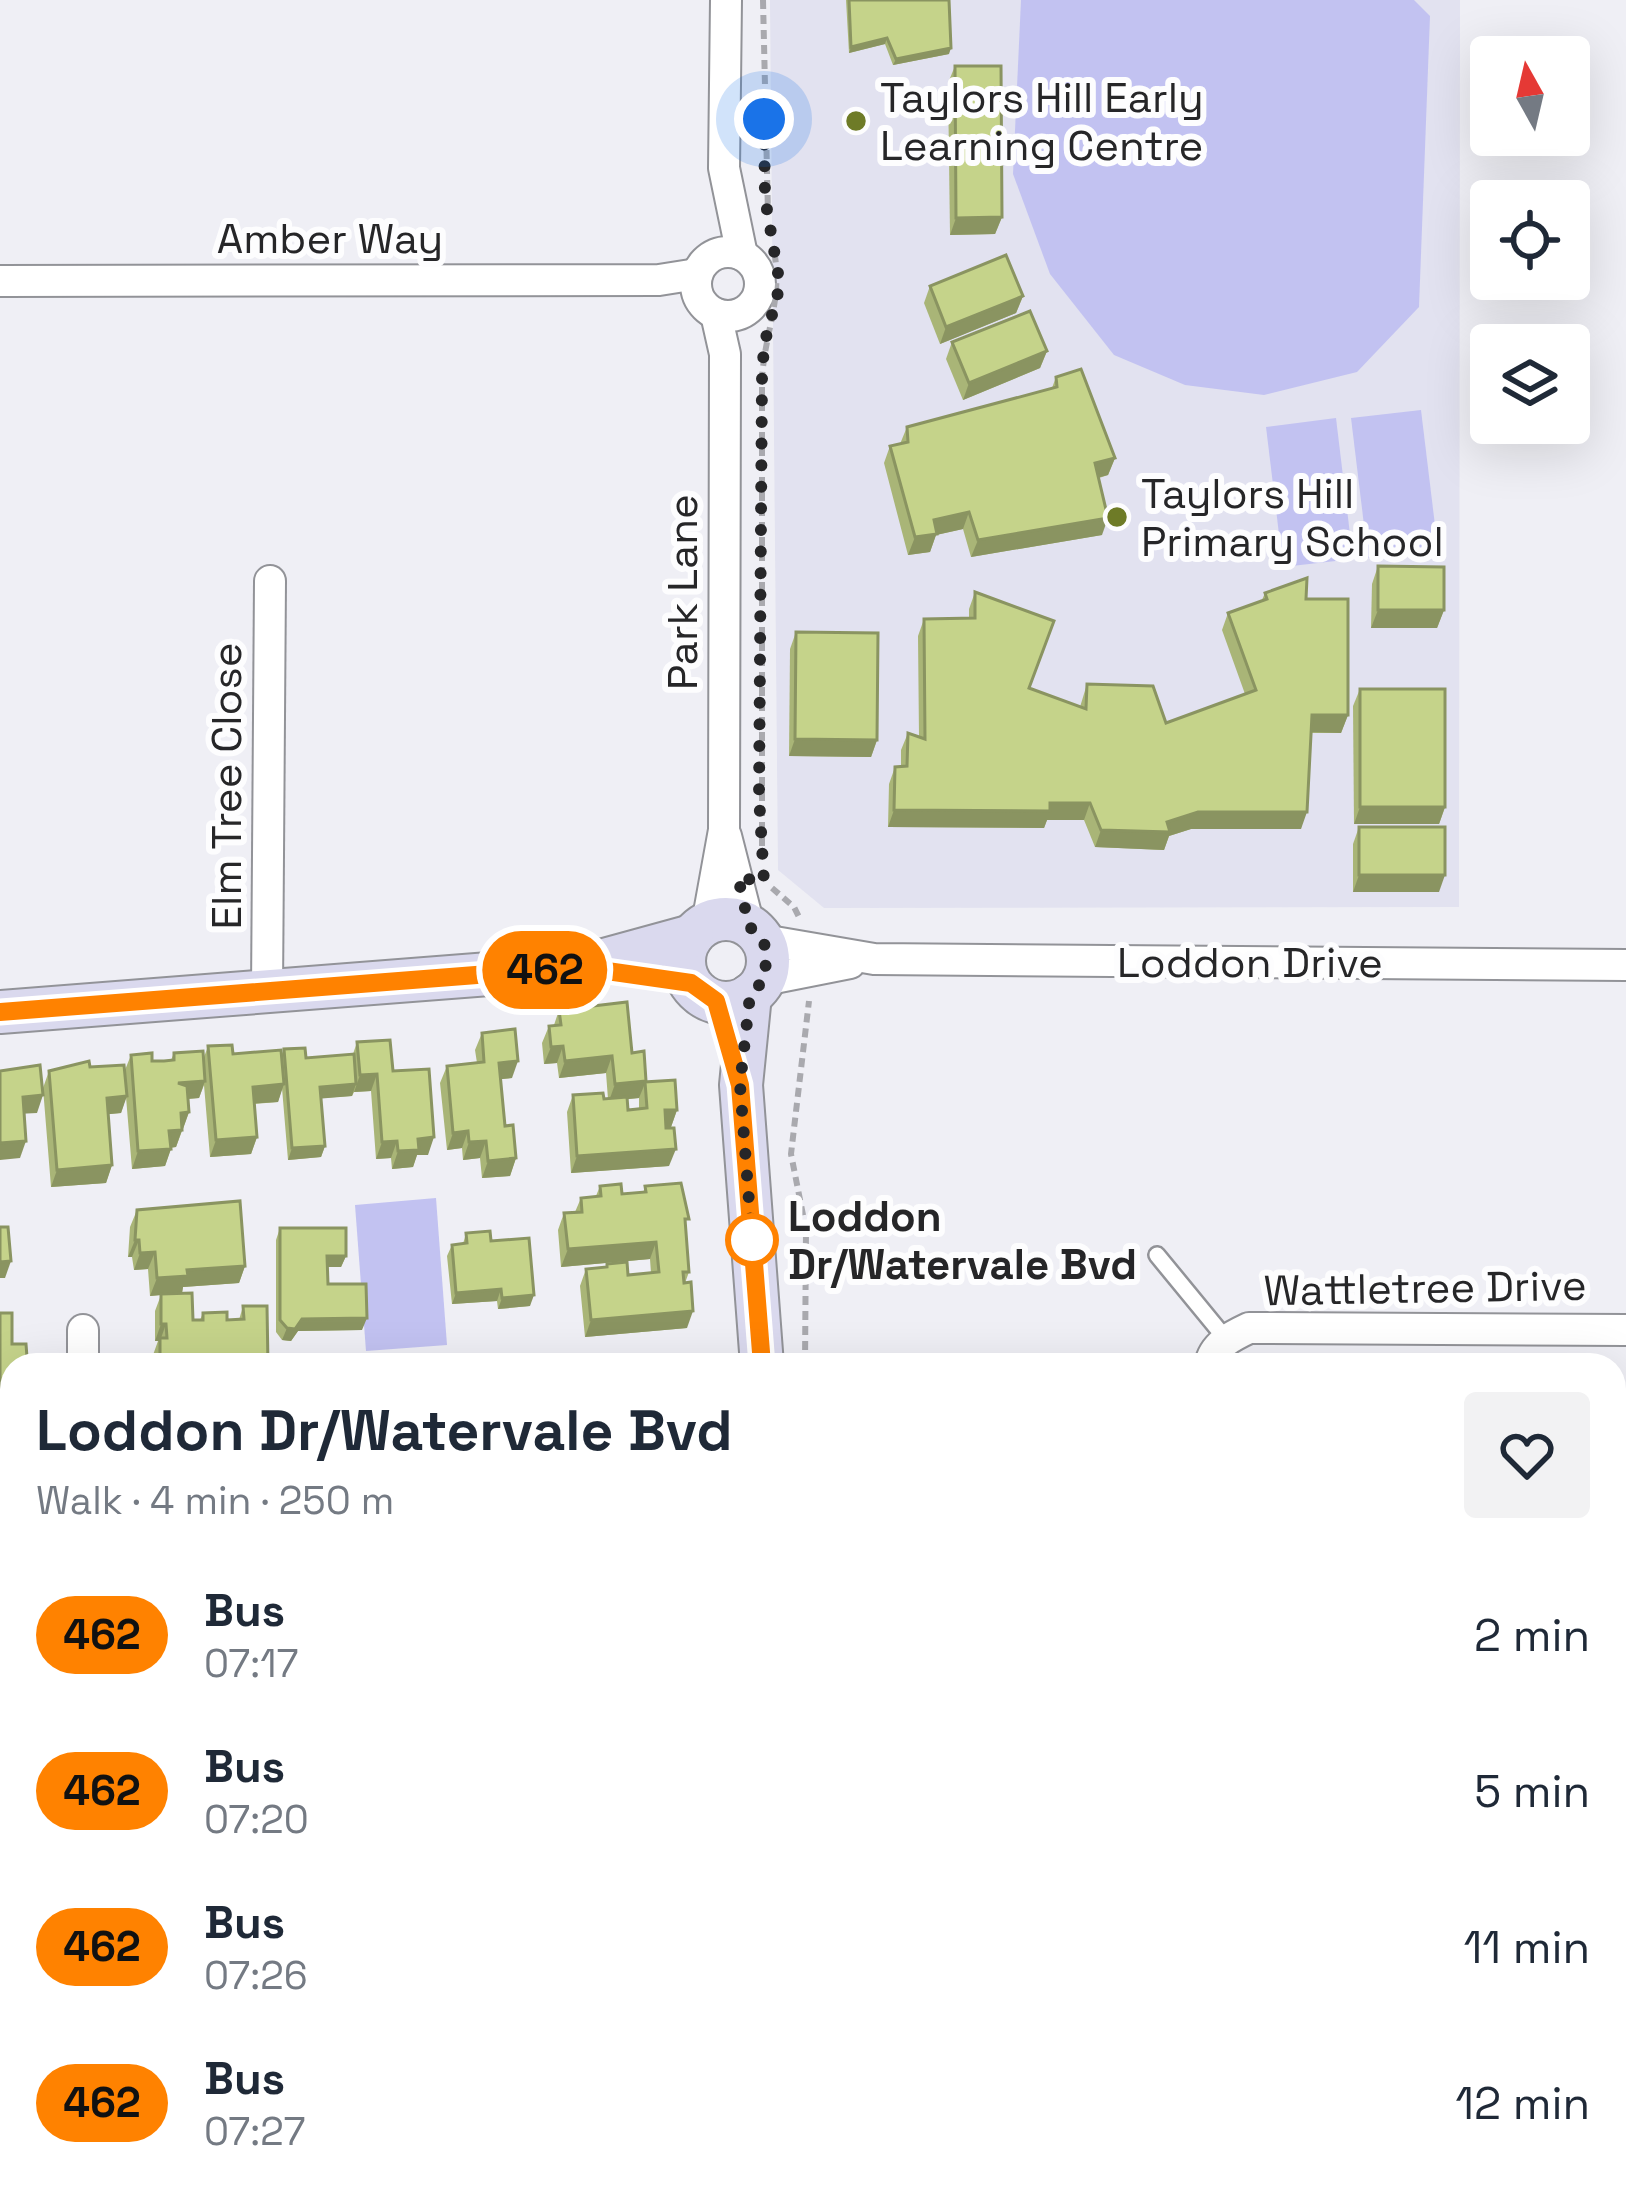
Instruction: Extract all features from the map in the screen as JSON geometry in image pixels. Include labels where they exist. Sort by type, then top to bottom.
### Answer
[{"type":"street","name":"Park Lane","points":[[699,930],[724,830],[725,354],[718,285],[727,196],[726,0]]},
{"type":"street","name":"Amber Way","points":[[0,281],[659,280],[718,285]]},
{"type":"street","name":"Elm Tree Close","points":[[267,992],[270,581]]},
{"type":"street","name":"Park Lane","points":[[724,830],[738,877],[739,971]]},
{"type":"street","name":"Loddon Drive","points":[[579,967],[729,919],[739,971]]},
{"type":"street","points":[[699,930],[684,960],[739,971],[740,1085],[761,1353]]},
{"type":"street","name":"Loddon Drive","points":[[0,1012],[579,967],[739,971],[874,959],[1626,964]]},
{"type":"street","name":"Wattletree Drive","points":[[1218,1352],[1249,1328],[1626,1330]]},
{"type":"street","points":[[83,1330],[83,1353]]},
{"type":"lane","name":"Wattletree Drive","points":[[1157,1255],[1218,1352]]},
{"type":"path","points":[[763,0],[769,219]]},
{"type":"path","points":[[738,877],[764,882],[759,796],[762,401],[764,345],[780,285],[772,240]]},
{"type":"path","points":[[805,1353],[806,1230],[791,1154],[808,1027]]},
{"type":"shaded area","name":"Taylors Hill Primary School","points":[[770,0],[1460,0],[1459,907],[824,908],[778,870]]},
{"type":"shaded area","points":[[1021,0],[1414,0],[1430,16],[1419,307],[1357,372],[1264,395],[1185,385],[1114,355],[1050,274],[1013,174]]},
{"type":"shaded area","points":[[1421,410],[1438,550],[1368,558],[1351,418]]},
{"type":"shaded area","points":[[1336,418],[1353,559],[1283,567],[1266,427]]},
{"type":"shaded area","points":[[436,1198],[447,1345],[366,1351],[355,1205]]},
{"type":"building","name":"Taylors Hill Early Learning Centre","points":[[849,0],[949,0],[951,48],[896,59],[887,38],[851,47]]},
{"type":"building","points":[[955,66],[1001,66],[1002,217],[956,218]]},
{"type":"building","points":[[1006,255],[1023,296],[946,327],[930,286]]},
{"type":"building","points":[[1030,311],[1047,351],[969,383],[952,342]]},
{"type":"building","points":[[1081,369],[1115,458],[1095,463],[1108,518],[978,540],[969,512],[934,520],[937,534],[915,537],[890,446],[908,442],[907,427],[1057,387],[1056,377]]},
{"type":"building","points":[[1378,566],[1444,567],[1444,610],[1378,610]]},
{"type":"building","points":[[1307,578],[1306,599],[1348,599],[1348,715],[1312,715],[1307,812],[1198,812],[1167,822],[1170,832],[1101,830],[1090,803],[1050,803],[1050,811],[894,810],[895,767],[907,766],[908,733],[925,739],[924,619],[975,618],[975,592],[1054,621],[1029,688],[1086,709],[1087,684],[1153,686],[1166,723],[1256,690],[1228,613]]},
{"type":"building","points":[[796,632],[878,633],[877,740],[795,739]]},
{"type":"building","points":[[1360,689],[1445,689],[1445,807],[1360,807]]},
{"type":"building","points":[[1359,827],[1445,827],[1445,875],[1359,875]]},
{"type":"building","points":[[627,1002],[632,1053],[644,1051],[646,1081],[615,1084],[612,1056],[565,1061],[563,1046],[551,1047],[549,1026],[561,1025],[559,1010]]},
{"type":"building","points":[[515,1029],[518,1061],[499,1063],[505,1126],[513,1125],[516,1158],[488,1161],[486,1141],[469,1142],[468,1131],[453,1133],[447,1066],[484,1062],[482,1033]]},
{"type":"building","points":[[390,1040],[393,1071],[429,1069],[434,1137],[418,1139],[419,1150],[398,1151],[397,1141],[382,1142],[377,1074],[360,1075],[357,1042]]},
{"type":"building","points":[[232,1045],[233,1054],[281,1050],[284,1084],[253,1087],[257,1137],[216,1140],[208,1046]]},
{"type":"building","points":[[305,1048],[306,1058],[354,1054],[356,1084],[320,1087],[325,1146],[292,1148],[284,1049]]},
{"type":"building","points":[[203,1051],[205,1081],[178,1083],[187,1086],[189,1112],[181,1113],[182,1130],[169,1131],[171,1149],[138,1151],[131,1055],[152,1053],[152,1061],[164,1061],[174,1060],[174,1053]]},
{"type":"building","points":[[89,1061],[90,1067],[124,1065],[127,1096],[107,1098],[112,1165],[57,1170],[49,1071]]},
{"type":"building","points":[[40,1065],[43,1095],[23,1097],[26,1141],[0,1143],[0,1071]]},
{"type":"building","points":[[675,1080],[677,1110],[665,1110],[666,1128],[674,1128],[676,1149],[577,1156],[573,1095],[627,1097],[628,1110],[647,1108],[645,1082]]},
{"type":"building","points":[[681,1183],[689,1219],[685,1219],[689,1272],[683,1272],[684,1283],[691,1282],[693,1311],[591,1320],[586,1269],[627,1262],[628,1275],[659,1272],[656,1242],[568,1249],[564,1213],[582,1212],[581,1198],[601,1196],[600,1186],[621,1184],[622,1194],[646,1192],[645,1186]]},
{"type":"building","points":[[240,1201],[245,1266],[187,1270],[188,1276],[157,1278],[155,1252],[140,1253],[139,1240],[135,1240],[137,1210]]},
{"type":"building","points":[[0,1227],[8,1227],[11,1261],[0,1262]]},
{"type":"building","points":[[280,1228],[346,1228],[346,1256],[327,1256],[328,1284],[366,1284],[367,1318],[302,1319],[295,1329],[287,1328],[280,1320]]},
{"type":"building","points":[[490,1231],[491,1241],[529,1238],[534,1295],[502,1298],[501,1289],[456,1293],[452,1245],[467,1243],[466,1233]]},
{"type":"building","points":[[192,1293],[193,1320],[203,1320],[203,1313],[227,1312],[227,1320],[244,1319],[243,1306],[267,1306],[268,1353],[160,1353],[160,1338],[167,1338],[166,1324],[161,1324],[161,1294]]},
{"type":"building","points":[[0,1313],[12,1313],[12,1344],[26,1344],[27,1353],[0,1353]]},
{"type":"bus line","name":"462","points":[[0,1012],[579,967],[691,983],[705,998],[716,1001],[740,1085],[761,1353]]},
{"type":"place","name":"Taylors Hill Early Learning Centre","points":[[856,121]]},
{"type":"place","name":"Taylors Hill Primary School","points":[[1117,517]]},
{"type":"place","name":"Loddon Dr/Watervale Bvd","points":[[752,1240]]},
{"type":"route","points":[[752,1240],[740,1085],[750,995],[764,980],[767,953],[763,940],[749,926],[738,877],[764,882],[759,796],[762,379],[764,345],[780,285],[765,198],[764,119]]}]
